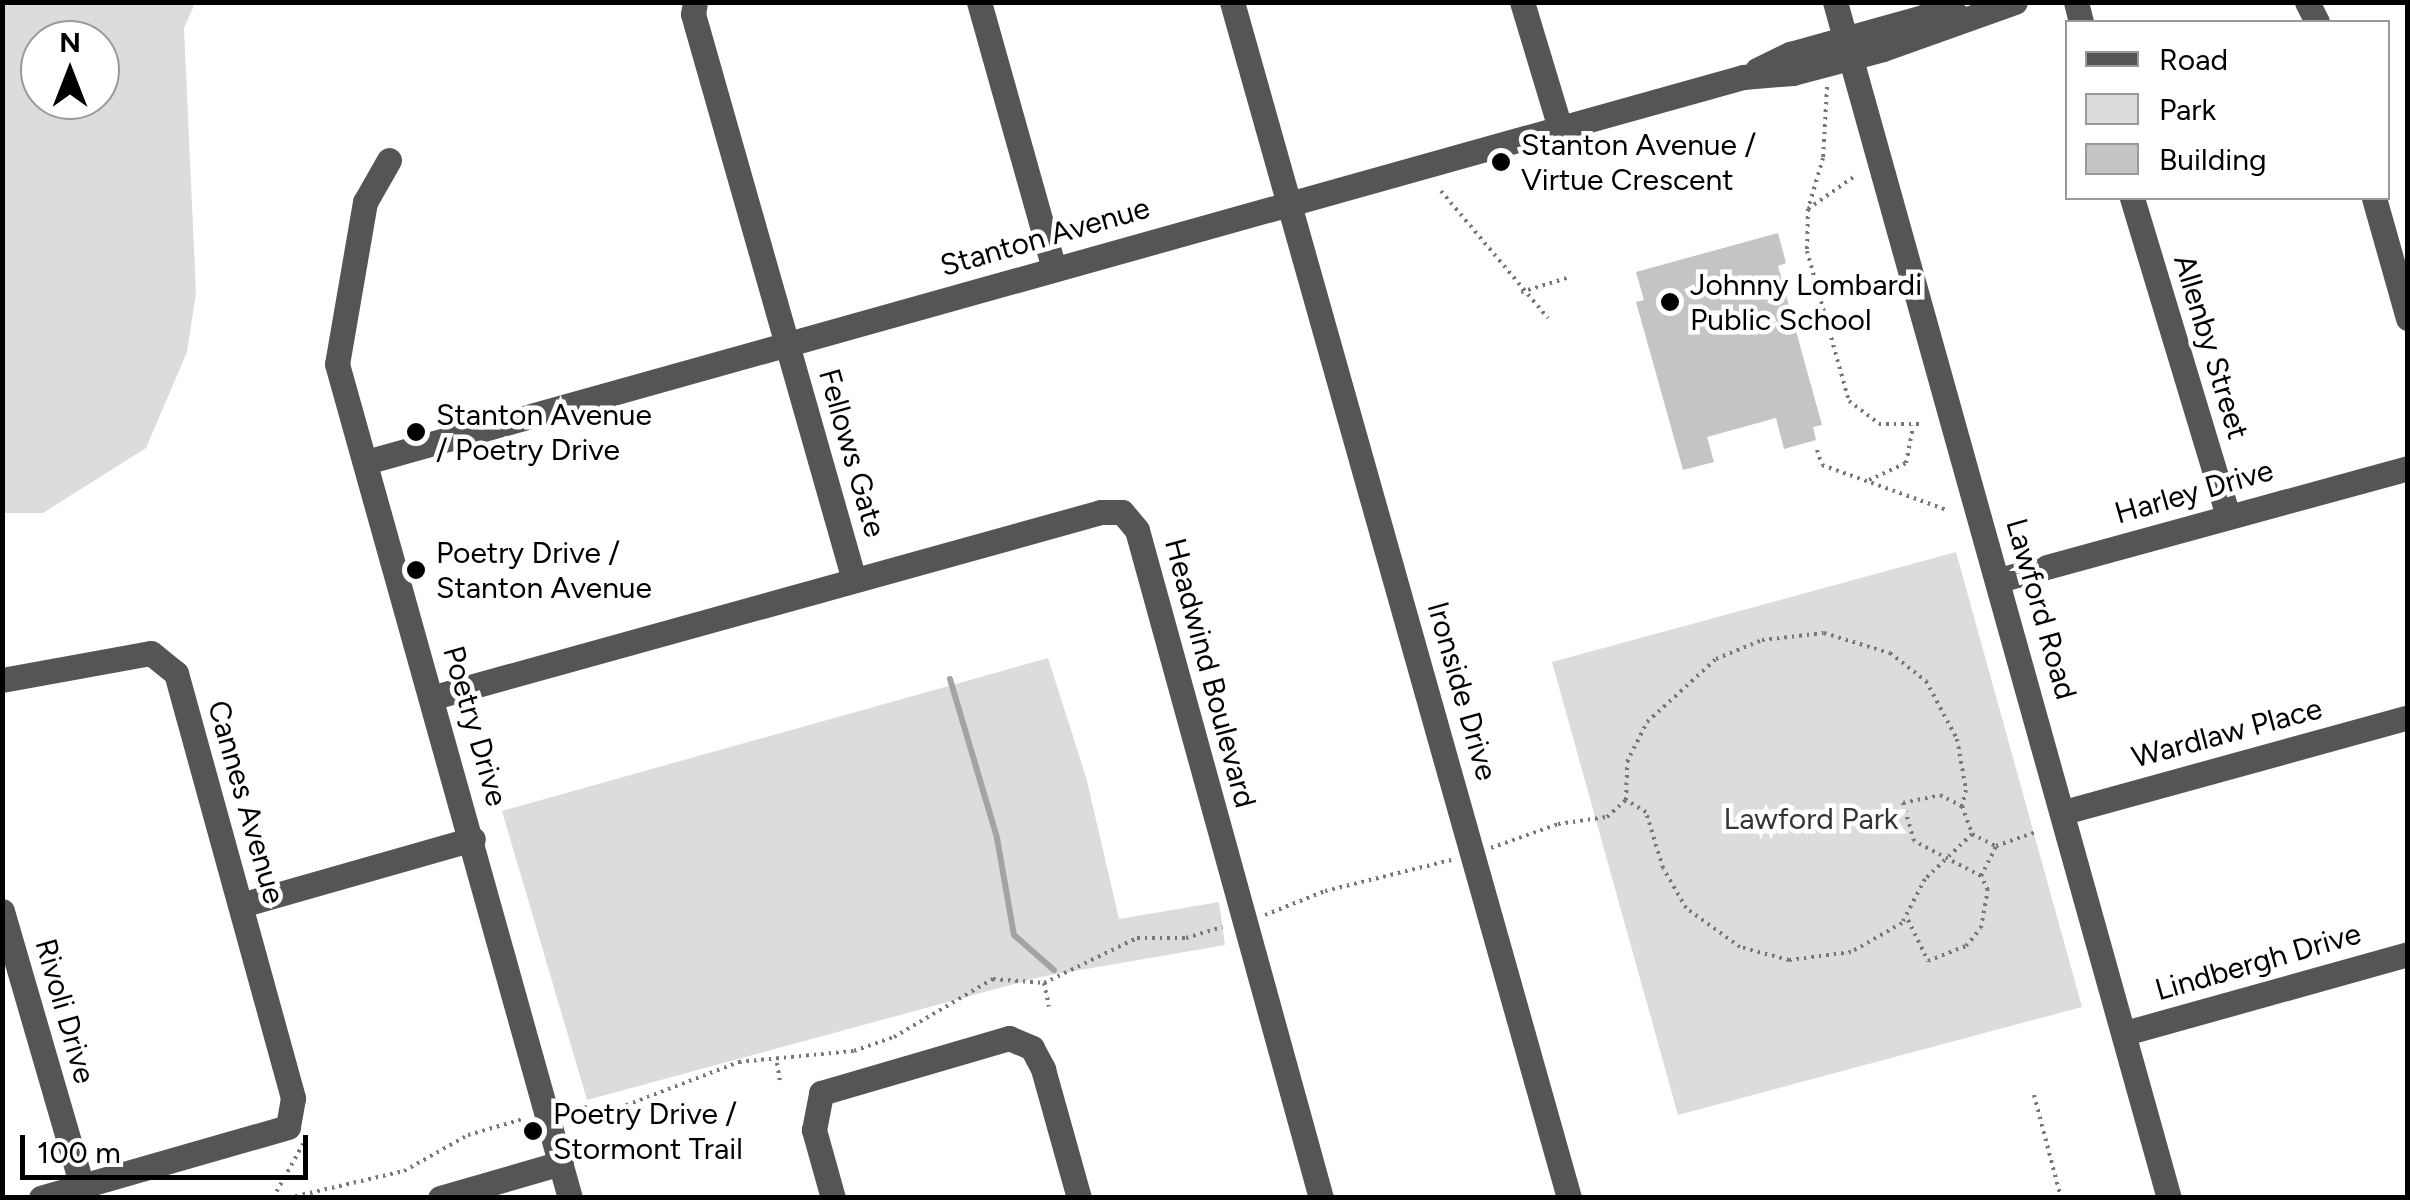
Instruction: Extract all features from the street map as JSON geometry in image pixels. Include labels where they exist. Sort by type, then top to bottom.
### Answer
[{"type":"street","name":"Fellows Gate","points":[[695,2],[692,14],[854,580]]},
{"type":"street","points":[[979,2],[1054,268]]},
{"type":"street","name":"Ironside Drive","points":[[1232,2],[1293,202],[1569,1198]]},
{"type":"street","points":[[1522,2],[1560,128]]},
{"type":"street","name":"Lawford Road","points":[[1835,2],[2169,1198]]},
{"type":"street","name":"Stanton Avenue","points":[[366,462],[1849,48],[1923,17],[1968,16],[2015,2]]},
{"type":"street","name":"Poetry Drive","points":[[390,160],[366,202],[339,327],[343,394],[434,697],[570,1198]]},
{"type":"street","name":"Allenby Street","points":[[2133,200],[2228,516]]},
{"type":"street","points":[[2375,200],[2408,318]]},
{"type":"street","name":"Harley Drive","points":[[1999,580],[2408,468]]},
{"type":"street","name":"Headwind Boulevard","points":[[434,697],[1101,512],[1122,512],[1137,530],[1321,1198]]},
{"type":"street","name":"Cannes Avenue","points":[[2,680],[151,652],[176,673],[293,1098],[295,1135]]},
{"type":"street","name":"Wardlaw Place","points":[[2064,812],[2408,717]]},
{"type":"street","points":[[241,905],[473,839]]},
{"type":"street","name":"Rivoli Drive","points":[[2,910],[82,1187]]},
{"type":"street","name":"Lindbergh Drive","points":[[2126,1033],[2408,954]]},
{"type":"street","points":[[833,1198],[814,1130],[820,1093],[1009,1038],[1032,1048],[1043,1069],[1079,1198]]},
{"type":"street","points":[[41,1198],[295,1135]]},
{"type":"street","points":[[440,1198],[561,1163]]},
{"type":"path","points":[[1828,82],[1824,158],[1808,209],[1807,250],[1850,401],[1878,424],[1923,424]]},
{"type":"path","points":[[1808,209],[1855,176]]},
{"type":"path","points":[[1441,191],[1521,292],[1548,318]]},
{"type":"path","points":[[1521,292],[1570,277]]},
{"type":"path","points":[[1869,480],[1906,463],[1913,424]]},
{"type":"path","points":[[1817,450],[1822,465],[1946,510]]},
{"type":"path","points":[[1972,834],[1952,858],[1925,878],[1902,924],[1851,952],[1789,960],[1740,947],[1710,930],[1680,900],[1646,812],[1626,800],[1623,784],[1636,741],[1674,691],[1739,648],[1824,634],[1890,653],[1926,681],[1958,739],[1966,790],[1962,806],[1972,834],[1996,846]]},
{"type":"path","points":[[1962,806],[1940,795],[1903,803],[1914,840],[1981,876]]},
{"type":"path","points":[[1496,846],[1558,824],[1607,817],[1626,800]]},
{"type":"path","points":[[1907,919],[1928,962],[1966,946],[1987,910],[1981,876],[1996,846],[2036,832]]},
{"type":"path","points":[[1267,914],[1325,891],[1454,858]]},
{"type":"path","points":[[574,1105],[637,1104],[739,1062],[776,1064],[854,1051],[894,1037],[994,979],[1044,983],[1137,938],[1186,938],[1223,927]]},
{"type":"path","points":[[1044,983],[1049,1006]]},
{"type":"path","points":[[776,1064],[780,1083]]},
{"type":"path","points":[[2034,1095],[2061,1198]]},
{"type":"path","points":[[288,1198],[404,1171],[468,1136],[520,1120]]},
{"type":"path","points":[[273,1198],[295,1135]]},
{"type":"green space","points":[[2,3],[195,3],[184,28],[196,293],[187,352],[146,448],[43,513],[3,513]]},
{"type":"green space","name":"Lawford Park","points":[[1956,552],[2082,1007],[1678,1115],[1552,662]]},
{"type":"green space","points":[[1048,658],[1086,777],[1119,919],[1219,902],[1225,945],[1040,977],[587,1100],[502,811]]},
{"type":"building","points":[[1778,233],[1786,263],[1778,266],[1822,425],[1813,427],[1816,440],[1784,449],[1776,418],[1707,437],[1714,462],[1683,470],[1636,302],[1644,300],[1636,272]]},
{"type":"waterway","points":[[950,679],[997,838],[1014,935],[1054,970]]},
{"type":"place","name":"Stanton Avenue / Virtue Crescent","points":[[1501,162]]},
{"type":"place","name":"Johnny Lombardi Public School","points":[[1670,302]]},
{"type":"place","name":"Stanton Avenue / Poetry Drive","points":[[416,432]]},
{"type":"place","name":"Poetry Drive / Stanton Avenue","points":[[416,570]]},
{"type":"place","name":"Poetry Drive / Stormont Trail","points":[[533,1131]]}]
